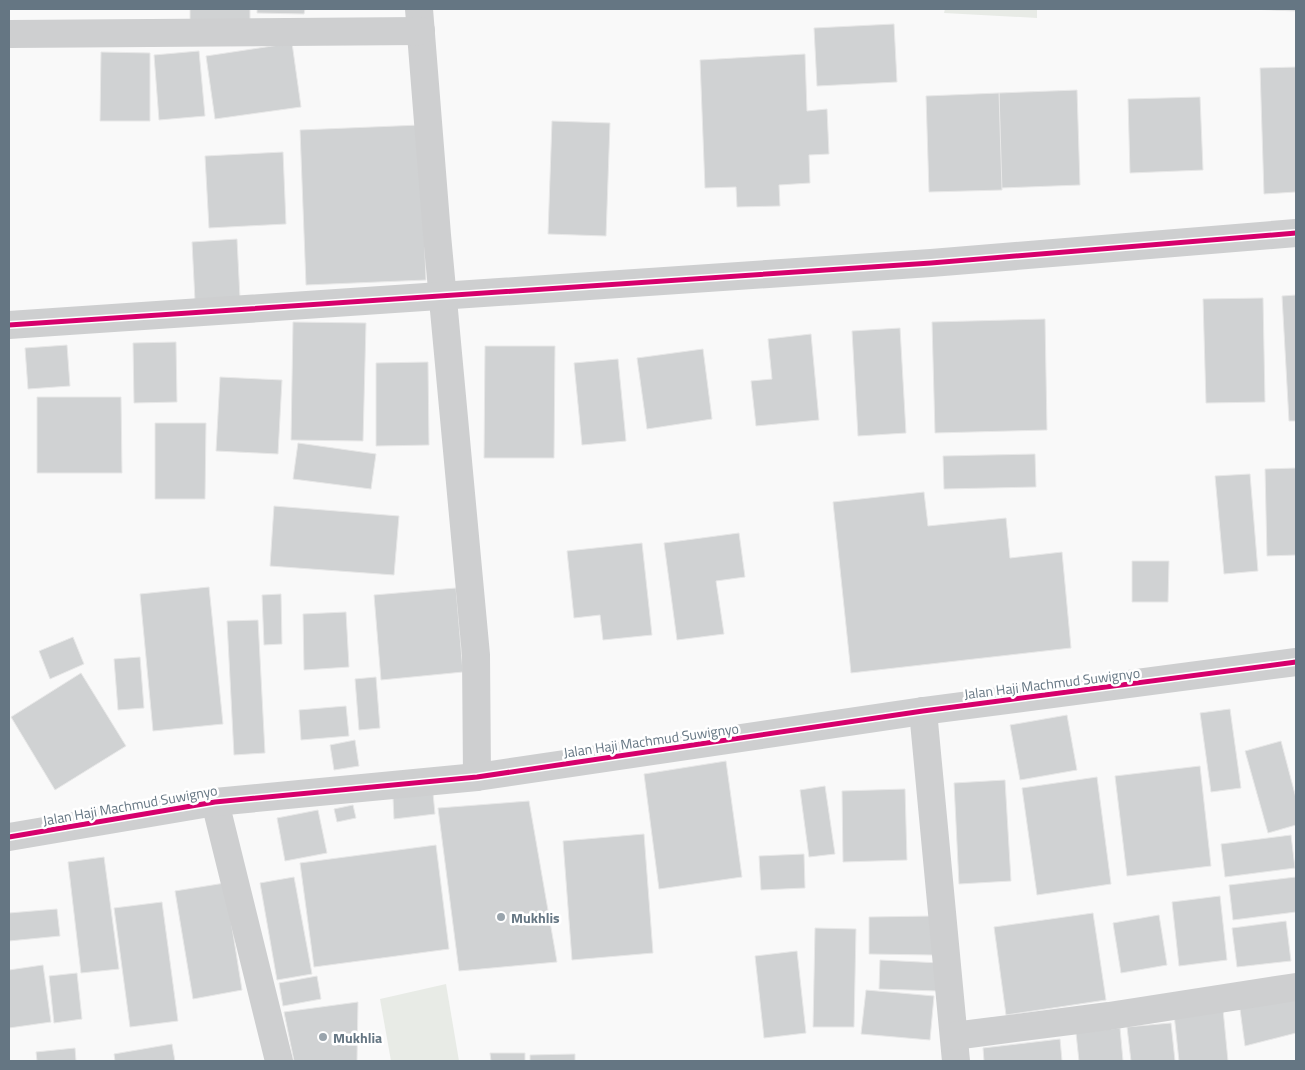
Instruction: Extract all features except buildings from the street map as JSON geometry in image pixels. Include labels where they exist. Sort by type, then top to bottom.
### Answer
[{"type":"street","points":[[9,34],[420,20],[442,297],[476,655],[477,777]]},
{"type":"street","points":[[9,325],[931,263],[1296,233]]},
{"type":"street","name":"Jalan Haji Machmud Suwignyo","points":[[9,837],[215,802],[477,777],[923,711],[1296,662]]},
{"type":"street","points":[[923,711],[955,1049],[1109,1016],[1296,987]]},
{"type":"street","points":[[215,802],[279,1061]]},
{"type":"shaded area","points":[[945,9],[1037,9],[1037,18],[944,13]]},
{"type":"shaded area","points":[[446,984],[459,1061],[391,1061],[380,999]]},
{"type":"cycle path","points":[[9,325],[931,263],[1296,233]]},
{"type":"cycle path","points":[[9,837],[215,802],[477,777],[923,711],[1296,662]]},
{"type":"place","name":"Mukhlis","points":[[501,917]]},
{"type":"place","name":"Mukhlia","points":[[323,1037]]}]
